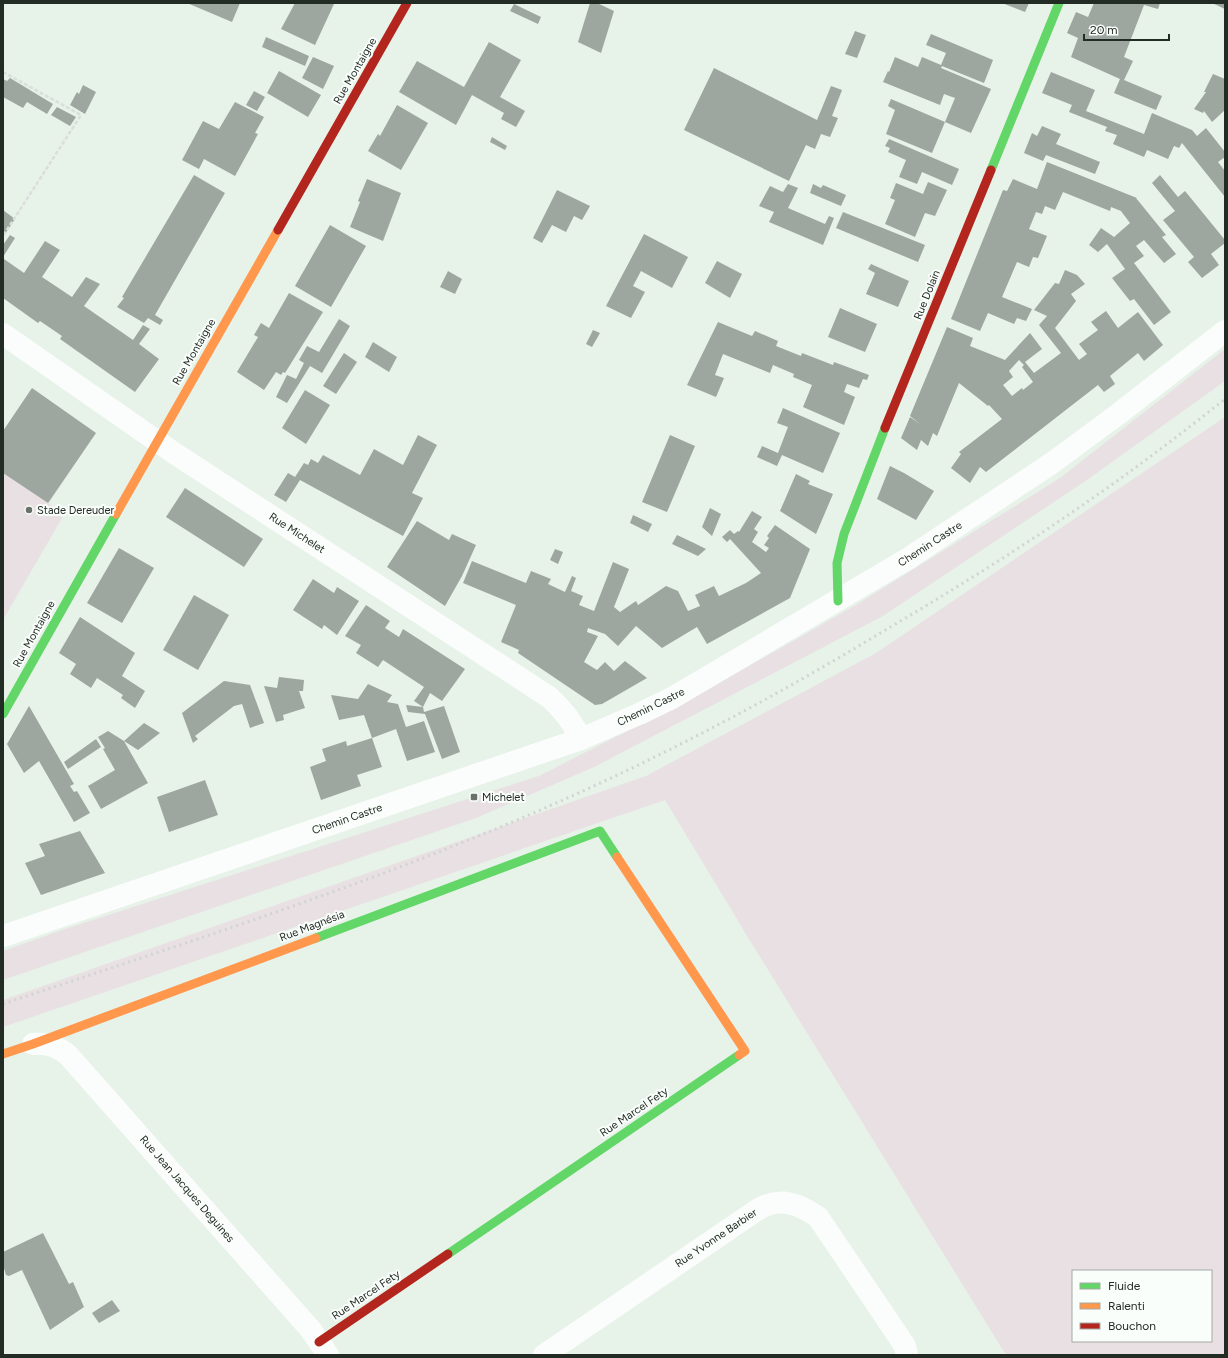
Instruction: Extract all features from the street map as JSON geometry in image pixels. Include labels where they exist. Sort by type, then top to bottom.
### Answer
[{"type":"street","name":"Rue Montaigne","points":[[3,714],[407,3]]},
{"type":"street","name":"Rue Dolain","points":[[838,601],[838,558],[845,531],[870,465],[1059,3]]},
{"type":"street","name":"Chemin Castre","points":[[3,936],[581,739],[640,714],[672,698],[909,558],[1052,463],[1117,415],[1225,331]]},
{"type":"street","name":"Rue Michelet","points":[[3,334],[157,442],[543,693],[564,711],[581,739]]},
{"type":"street","name":"Rue Magnésia","points":[[3,1054],[600,831]]},
{"type":"street","name":"Rue Marcel Fety","points":[[323,1348],[745,1051],[600,831]]},
{"type":"street","name":"Rue Jean Jacques Deguines","points":[[33,1044],[47,1044],[57,1047],[68,1054],[311,1330],[323,1348]]},
{"type":"street","name":"Rue Yvonne Barbier","points":[[544,1355],[760,1208],[768,1204],[783,1202],[797,1205],[818,1217],[905,1346],[907,1355]]},
{"type":"path","points":[[3,72],[81,115],[3,236]]},
{"type":"shaded area","points":[[1225,349],[1225,381],[1087,480],[883,616],[594,767],[476,818],[3,980],[3,951],[65,929],[539,776],[702,693],[856,605],[1060,478]]},
{"type":"shaded area","name":"Stade Dereuder","points":[[32,388],[96,433],[49,503],[62,518],[3,620],[3,431]]},
{"type":"shaded area","points":[[1225,417],[1225,1355],[1006,1355],[665,800],[3,1027],[3,1000],[646,776],[876,653]]},
{"type":"building","points":[[187,3],[240,3],[232,22]]},
{"type":"building","points":[[295,3],[334,4],[315,45],[281,29]]},
{"type":"building","points":[[590,3],[597,3],[614,11],[601,53],[578,42]]},
{"type":"building","points":[[1002,3],[1029,3],[1025,12]]},
{"type":"building","points":[[1094,3],[1160,3],[1158,9],[1144,5],[1124,57],[1133,61],[1124,80],[1162,96],[1156,110],[1114,93],[1120,79],[1071,57],[1078,38],[1067,33],[1076,12],[1088,17]]},
{"type":"building","points":[[1212,3],[1225,3],[1225,9]]},
{"type":"building","points":[[514,4],[541,17],[538,24],[510,11]]},
{"type":"building","points":[[855,31],[866,35],[857,58],[845,54]]},
{"type":"building","points":[[931,34],[993,60],[984,83],[942,66],[941,68],[991,89],[971,133],[945,122],[955,98],[944,94],[940,105],[883,82],[895,57],[918,67],[922,57],[941,65],[946,53],[926,45]]},
{"type":"building","points":[[266,37],[309,56],[305,66],[262,47]]},
{"type":"building","points":[[489,42],[521,60],[500,97],[525,111],[516,127],[501,119],[504,113],[472,95],[456,125],[399,92],[417,61],[464,87]]},
{"type":"building","points":[[313,57],[334,66],[323,89],[302,78]]},
{"type":"building","points":[[714,68],[817,120],[831,86],[842,90],[832,116],[838,118],[830,137],[821,134],[815,149],[806,145],[789,181],[684,130]]},
{"type":"building","points":[[279,71],[321,95],[308,117],[267,93]]},
{"type":"building","points":[[1051,72],[1095,90],[1086,111],[1144,134],[1152,113],[1192,130],[1197,136],[1206,128],[1225,152],[1225,157],[1218,162],[1225,171],[1225,197],[1182,143],[1179,148],[1174,146],[1168,159],[1147,150],[1144,157],[1113,144],[1117,135],[1105,131],[1107,127],[1069,112],[1072,105],[1042,93]]},
{"type":"building","points":[[1213,74],[1225,79],[1225,110],[1212,122],[1204,111],[1203,113],[1194,109],[1206,92],[1204,92]]},
{"type":"building","points":[[10,78],[53,104],[47,114],[27,102],[23,108],[3,97],[3,79],[7,81]]},
{"type":"building","points":[[83,85],[96,92],[85,114],[70,105],[77,92],[79,94]]},
{"type":"building","points":[[254,91],[265,97],[257,111],[246,105]]},
{"type":"building","points":[[891,99],[945,122],[932,153],[886,134],[895,110],[888,106]]},
{"type":"building","points":[[235,102],[264,117],[255,133],[258,134],[235,176],[204,159],[199,169],[182,160],[203,121],[219,129]]},
{"type":"building","points":[[397,105],[428,123],[401,170],[368,151],[378,134],[380,136]]},
{"type":"building","points":[[57,107],[76,117],[70,126],[51,115]]},
{"type":"building","points":[[1042,126],[1061,134],[1056,144],[1100,162],[1095,174],[1046,155],[1043,161],[1024,153],[1032,133],[1037,136]]},
{"type":"building","points":[[492,137],[507,146],[505,150],[490,142]]},
{"type":"building","points":[[889,139],[959,169],[952,185],[922,172],[917,184],[899,177],[906,160],[888,152],[890,148],[885,146]]},
{"type":"building","points":[[1047,162],[1137,198],[1166,235],[1162,237],[1176,254],[1164,263],[1144,240],[1136,246],[1144,256],[1134,263],[1171,312],[1154,325],[1134,299],[1130,301],[1112,278],[1125,269],[1107,244],[1098,252],[1089,245],[1101,228],[1114,237],[1130,223],[1121,211],[1111,207],[1110,211],[1063,192],[1055,210],[1045,206],[1042,214],[1036,212],[1029,229],[1047,236],[1038,258],[1033,257],[1029,267],[1017,262],[1002,297],[1032,309],[1026,321],[1017,318],[1014,324],[988,313],[980,331],[951,319],[1003,190],[1007,191],[1013,179],[1037,189]]},
{"type":"building","points":[[194,175],[225,193],[155,315],[163,320],[160,325],[148,318],[144,323],[117,307],[124,298],[122,297]]},
{"type":"building","points":[[1160,175],[1178,197],[1185,191],[1225,240],[1225,243],[1211,254],[1219,265],[1202,278],[1188,262],[1194,257],[1163,220],[1175,211],[1152,183]]},
{"type":"building","points":[[367,179],[401,193],[383,241],[350,227]]},
{"type":"building","points":[[928,182],[947,190],[935,216],[925,213],[915,237],[885,224],[895,200],[890,198],[896,183],[923,194]]},
{"type":"building","points":[[788,184],[798,188],[788,208],[825,224],[829,216],[834,218],[823,245],[769,222],[774,212],[759,206],[770,186],[783,192]]},
{"type":"building","points":[[813,184],[821,188],[823,185],[846,195],[841,206],[810,193]]},
{"type":"building","points":[[557,190],[590,206],[582,220],[574,216],[566,232],[552,225],[542,243],[533,238]]},
{"type":"building","points":[[3,210],[15,219],[3,237]]},
{"type":"building","points":[[843,212],[925,245],[918,262],[836,228]]},
{"type":"building","points":[[330,225],[366,246],[331,307],[295,286]]},
{"type":"building","points":[[644,234],[688,257],[672,288],[641,271],[633,286],[645,292],[631,318],[606,306]]},
{"type":"building","points":[[10,235],[15,238],[3,257],[3,245]]},
{"type":"building","points":[[45,241],[60,250],[42,277],[72,297],[86,277],[100,284],[84,306],[133,340],[143,325],[150,329],[139,344],[159,359],[135,392],[60,339],[62,336],[40,321],[38,323],[3,298],[3,260],[4,259],[24,273]]},
{"type":"building","points":[[717,261],[742,274],[730,298],[705,283]]},
{"type":"building","points":[[871,264],[909,281],[898,307],[866,294],[875,273],[868,269]]},
{"type":"building","points":[[1065,270],[1077,275],[1085,284],[1071,294],[1076,301],[1055,328],[1079,360],[1087,354],[1079,344],[1098,330],[1091,322],[1106,311],[1118,328],[1138,312],[1163,345],[1144,361],[1138,353],[1110,376],[1115,384],[1104,392],[1098,385],[986,472],[980,467],[970,483],[951,468],[961,454],[959,452],[1002,419],[989,405],[988,406],[959,383],[937,436],[933,433],[928,446],[921,440],[917,450],[901,438],[910,417],[920,424],[910,416],[947,327],[973,338],[970,346],[1005,360],[1030,333],[1042,349],[1025,362],[1034,373],[1061,353],[1039,325],[1047,316],[1034,310],[1055,283],[1059,284]],"holes":[[[1019,360],[1024,365],[1022,367],[1033,382],[1012,396],[1003,385],[1013,377],[1009,371]]]},
{"type":"building","points":[[448,271],[462,279],[455,294],[440,287]]},
{"type":"building","points":[[289,293],[323,312],[285,373],[283,372],[281,375],[276,372],[264,390],[237,372],[258,337],[254,335],[261,323],[269,328]]},
{"type":"building","points":[[840,308],[877,324],[865,352],[828,337]]},
{"type":"building","points":[[339,319],[350,326],[322,373],[310,366],[287,403],[276,397],[287,375],[296,379],[304,363],[299,360],[307,346],[319,352]]},
{"type":"building","points":[[718,322],[752,336],[755,331],[778,341],[776,346],[801,356],[802,353],[833,365],[834,362],[869,375],[867,380],[863,379],[859,388],[847,384],[844,392],[855,397],[844,425],[803,407],[812,385],[793,377],[794,374],[773,365],[770,373],[723,354],[715,375],[724,378],[716,397],[687,385]]},
{"type":"building","points":[[593,330],[600,333],[592,347],[586,344]]},
{"type":"building","points":[[373,342],[397,357],[389,372],[365,357]]},
{"type":"building","points":[[344,353],[357,362],[336,394],[323,386]]},
{"type":"building","points":[[32,388],[96,433],[48,503],[3,473],[3,431]]},
{"type":"building","points":[[305,390],[330,405],[306,444],[282,428]]},
{"type":"building","points":[[783,408],[840,433],[823,473],[782,455],[777,466],[757,457],[762,446],[778,453],[788,427],[777,423]]},
{"type":"building","points":[[418,435],[437,445],[412,493],[423,498],[403,536],[300,480],[286,502],[274,495],[288,473],[295,477],[304,463],[308,465],[311,459],[318,463],[323,455],[360,475],[374,449],[403,465]]},
{"type":"building","points":[[670,435],[695,446],[667,512],[642,502]]},
{"type":"building","points":[[890,466],[934,491],[916,520],[877,499]]},
{"type":"building","points":[[796,474],[810,481],[808,484],[833,494],[816,534],[780,511]]},
{"type":"building","points":[[185,488],[263,539],[244,567],[166,517]]},
{"type":"building","points":[[710,508],[721,514],[712,536],[702,527]]},
{"type":"building","points":[[752,511],[762,517],[754,529],[758,532],[752,542],[766,552],[769,548],[764,545],[769,538],[767,536],[775,525],[810,549],[790,598],[707,644],[697,627],[662,648],[636,626],[618,646],[605,634],[588,628],[587,632],[598,636],[584,662],[597,670],[605,662],[614,671],[625,661],[647,678],[602,704],[595,705],[518,653],[519,650],[501,642],[516,605],[463,583],[472,561],[526,583],[531,571],[551,579],[548,584],[565,592],[572,576],[576,578],[571,591],[583,596],[579,605],[594,611],[613,562],[629,569],[614,607],[620,612],[636,601],[638,605],[666,586],[678,591],[688,611],[700,606],[695,595],[714,586],[719,596],[746,583],[761,573],[730,539],[727,542],[722,537],[730,530],[734,534],[738,531],[739,532]]},
{"type":"building","points":[[633,515],[652,524],[648,532],[630,523]]},
{"type":"building","points":[[417,521],[449,540],[452,534],[476,545],[462,576],[445,606],[387,567]]},
{"type":"building","points":[[677,535],[706,549],[698,556],[672,544]]},
{"type":"building","points":[[119,548],[154,568],[122,623],[87,603]]},
{"type":"building","points":[[555,549],[563,552],[558,564],[550,560]]},
{"type":"building","points":[[313,579],[334,593],[337,587],[359,601],[337,635],[324,625],[322,629],[293,610]]},
{"type":"building","points":[[194,595],[229,615],[198,670],[163,650]]},
{"type":"building","points":[[366,605],[390,621],[385,628],[399,637],[403,629],[465,669],[442,701],[430,693],[423,707],[414,701],[424,687],[383,660],[378,667],[356,653],[361,645],[345,636]]},
{"type":"building","points":[[80,617],[135,653],[122,676],[145,691],[135,708],[121,698],[123,695],[97,678],[91,688],[70,674],[76,664],[59,653]]},
{"type":"building","points":[[279,677],[304,680],[303,691],[299,691],[305,708],[283,715],[284,720],[276,722],[264,686],[277,688]]},
{"type":"building","points":[[224,681],[250,685],[264,723],[250,728],[242,704],[234,706],[195,736],[198,739],[193,743],[182,713]]},
{"type":"building","points":[[368,684],[392,695],[387,702],[398,704],[406,727],[424,721],[435,752],[407,761],[396,729],[372,738],[364,715],[339,720],[331,695],[358,699]]},
{"type":"building","points":[[406,705],[423,707],[424,712],[444,706],[460,752],[442,759],[425,714],[408,712]]},
{"type":"building","points":[[29,706],[74,784],[70,786],[74,792],[77,791],[90,813],[74,822],[39,761],[24,773],[7,744]]},
{"type":"building","points":[[144,723],[160,733],[138,750],[124,741]]},
{"type":"building","points":[[108,731],[124,741],[148,783],[101,809],[88,786],[115,770],[98,737]]},
{"type":"building","points":[[372,738],[382,767],[357,775],[361,786],[321,800],[310,767],[326,761],[322,749],[346,741],[347,746]]},
{"type":"building","points":[[96,739],[101,747],[68,769],[64,762]]},
{"type":"building","points":[[205,780],[218,815],[169,832],[157,797]]},
{"type":"building","points":[[80,831],[105,873],[41,895],[25,863],[45,856],[39,844]]},
{"type":"building","points":[[43,1233],[69,1284],[73,1282],[84,1307],[50,1330],[22,1270],[9,1276],[6,1275],[3,1265],[3,1252]]},
{"type":"building","points":[[112,1300],[120,1311],[99,1323],[92,1313]]},
{"type":"railway","points":[[3,1004],[350,886],[487,833],[554,804],[678,746],[838,658],[1000,560],[1121,478],[1225,399]]},
{"type":"traffic: fast","points":[[991,170],[1059,3]]},
{"type":"traffic: fast","points":[[838,601],[837,563],[844,534],[885,428]]},
{"type":"traffic: fast","points":[[3,714],[116,514]]},
{"type":"traffic: fast","points":[[316,938],[600,831],[617,857]]},
{"type":"traffic: fast","points":[[448,1254],[739,1055]]},
{"type":"traffic: slow","points":[[116,514],[278,230]]},
{"type":"traffic: slow","points":[[617,857],[745,1051],[739,1055]]},
{"type":"traffic: slow","points":[[3,1054],[316,938]]},
{"type":"traffic: jam","points":[[278,230],[407,3]]},
{"type":"traffic: jam","points":[[885,428],[991,170]]},
{"type":"traffic: jam","points":[[319,1342],[448,1254]]},
{"type":"place","name":"Stade Dereuder","points":[[29,510]]},
{"type":"place","name":"Michelet","points":[[474,797]]}]
